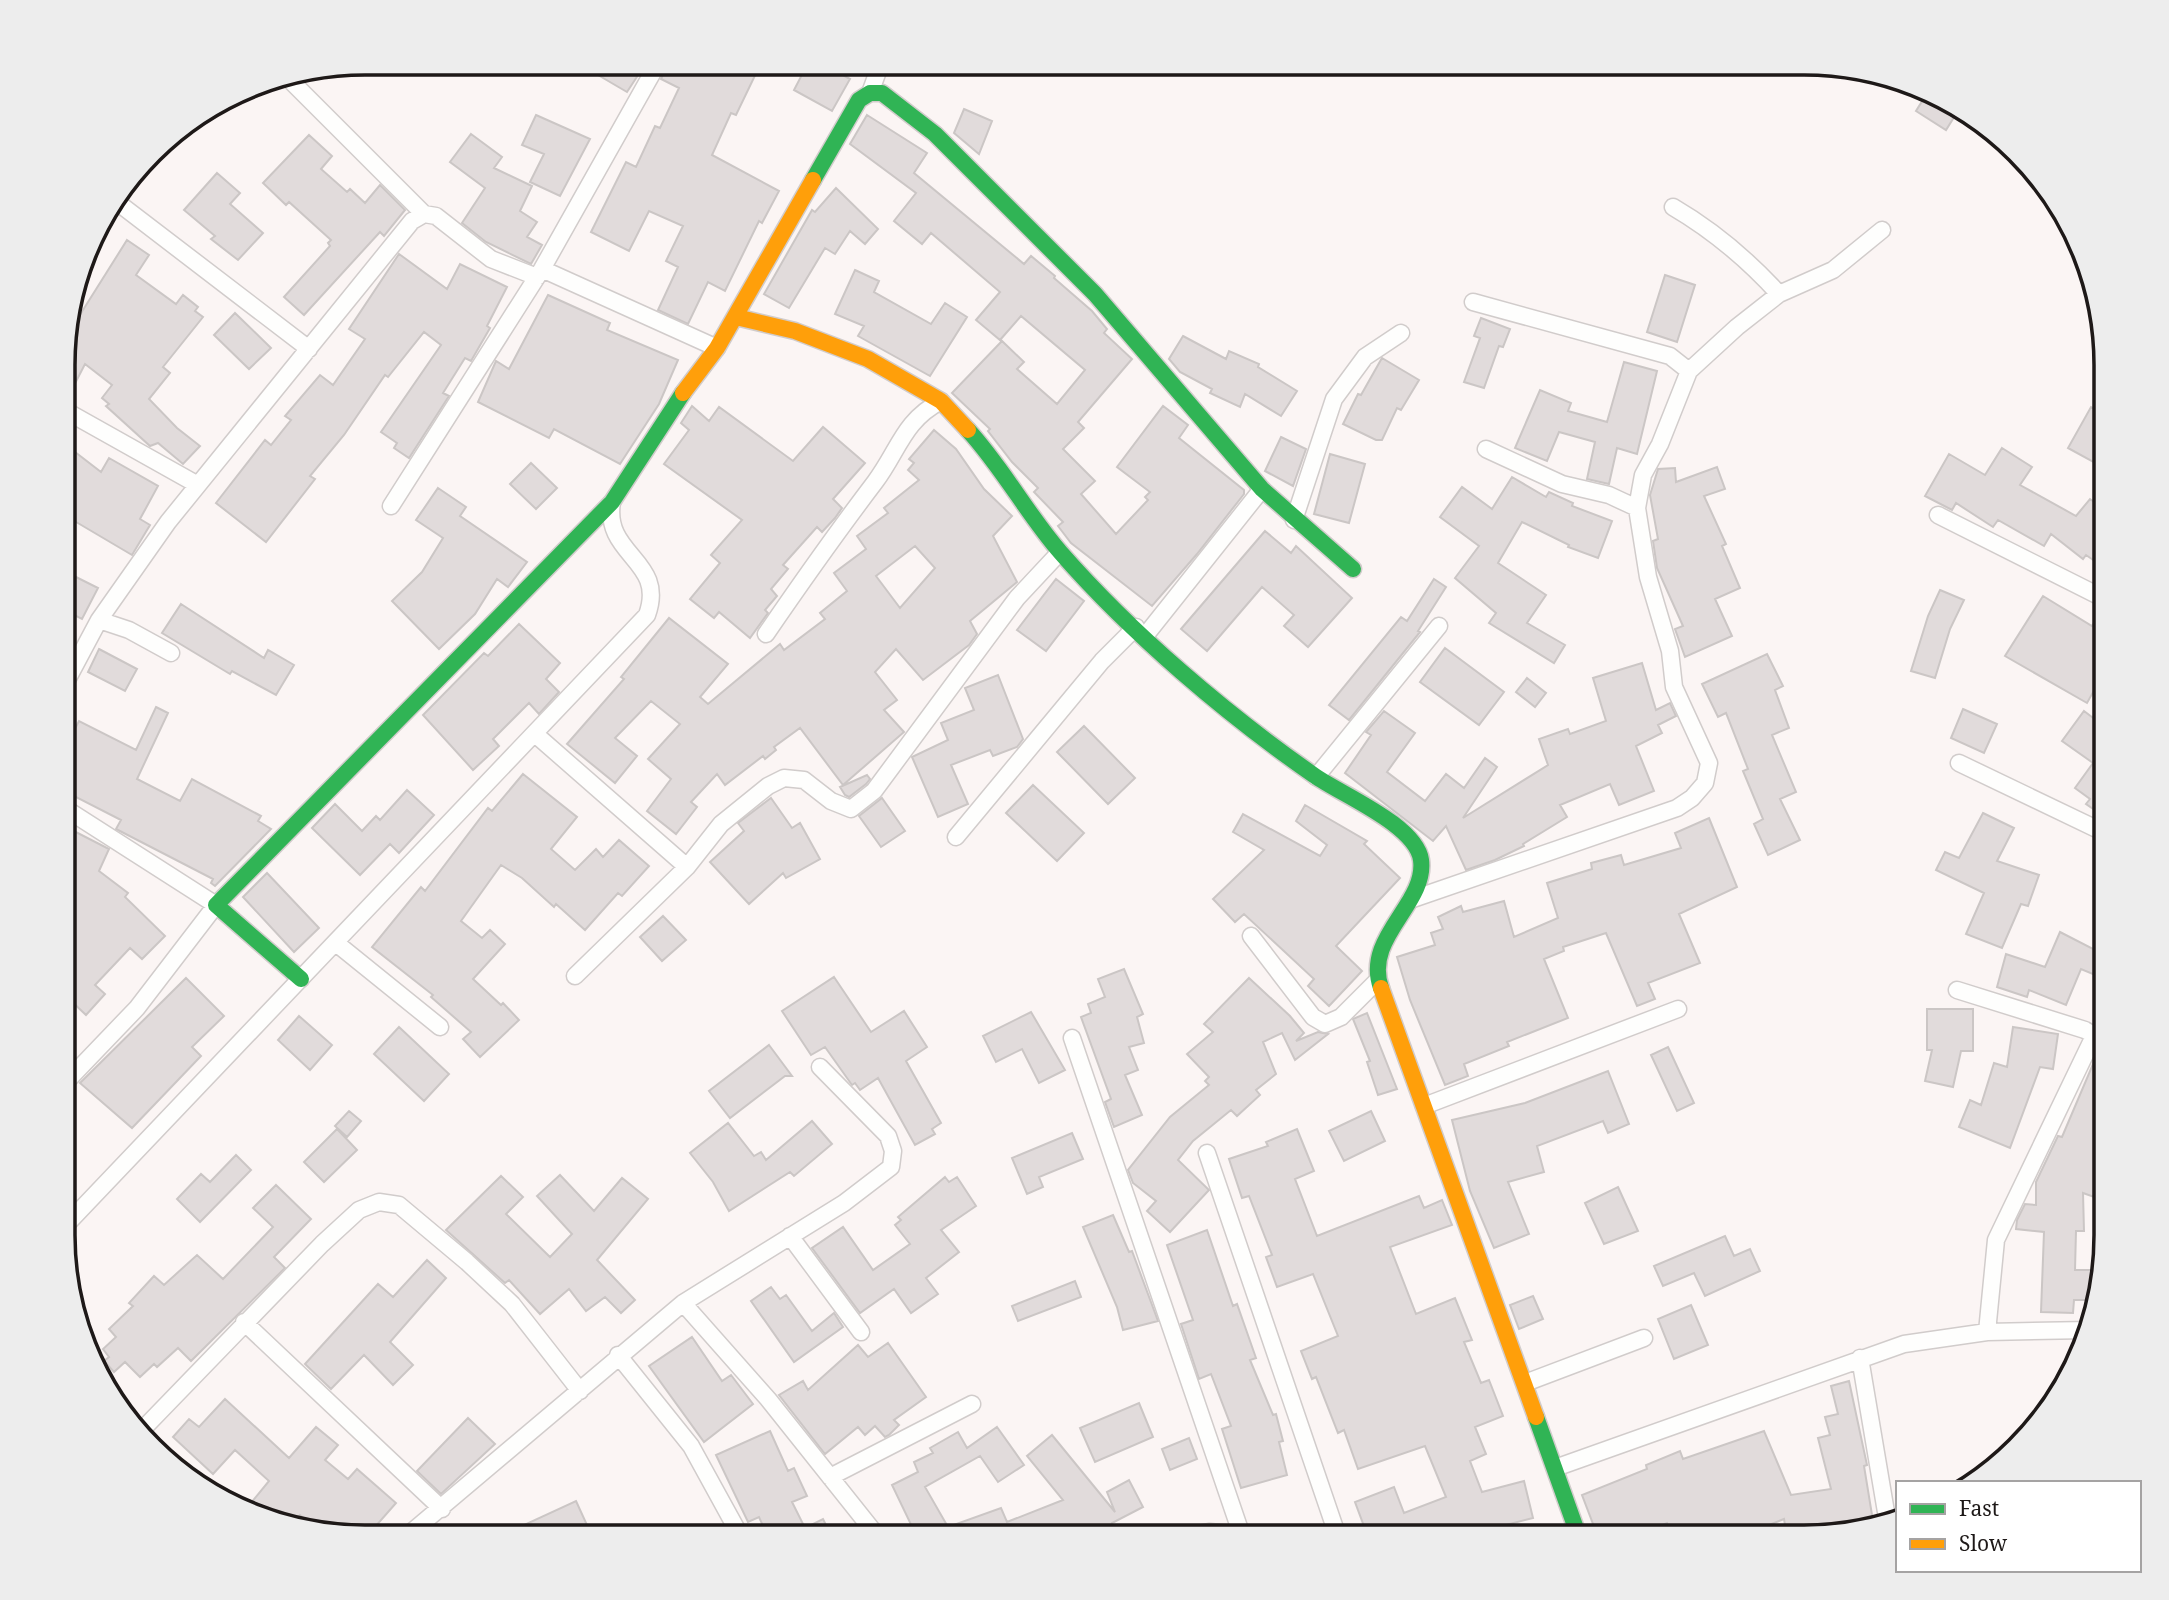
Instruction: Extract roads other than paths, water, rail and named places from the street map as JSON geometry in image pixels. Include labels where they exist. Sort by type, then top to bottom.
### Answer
[{"type":"street","points":[[391,506],[539,273],[651,75]]},
{"type":"street","points":[[870,93],[877,75]]},
{"type":"street","points":[[294,84],[424,214],[436,216],[491,259],[539,273],[717,348]]},
{"type":"street","points":[[75,1073],[137,1008],[216,905],[612,502],[695,375],[717,348],[839,133],[859,100],[870,93],[882,93],[935,134],[1085,284],[1262,489],[1294,520],[1353,569]]},
{"type":"street","points":[[123,206],[309,349]]},
{"type":"street","points":[[1674,207],[1703,224],[1730,246],[1779,294]]},
{"type":"street","points":[[75,665],[99,620],[198,485],[412,221],[424,214]]},
{"type":"street","points":[[1410,900],[1677,808],[1692,798],[1705,783],[1709,763],[1674,687],[1670,651],[1648,577],[1637,508],[1643,475],[1660,444],[1689,371],[1737,327],[1779,294],[1833,270],[1882,230]]},
{"type":"street","points":[[1473,302],[1670,356],[1689,371]]},
{"type":"street","points":[[736,317],[795,331],[867,359],[941,401],[988,452],[1060,552],[1167,660],[1316,777],[1377,813],[1417,849],[1421,860],[1410,900],[1394,921],[1382,946],[1378,981],[1575,1525]]},
{"type":"street","points":[[1294,520],[1335,399],[1365,357],[1401,332]]},
{"type":"street","points":[[766,634],[875,481],[906,430],[920,412],[941,401]]},
{"type":"street","points":[[75,416],[198,485]]},
{"type":"street","points":[[1486,449],[1562,484],[1609,495],[1637,508]]},
{"type":"street","points":[[956,837],[1102,661],[1140,632],[1262,489]]},
{"type":"street","points":[[75,1216],[647,615],[654,597],[650,580],[612,526],[612,502]]},
{"type":"street","points":[[1938,515],[2094,593]]},
{"type":"street","points":[[575,976],[687,867],[721,824],[768,786],[784,778],[804,780],[831,801],[852,809],[874,791],[1017,598],[1060,552]]},
{"type":"street","points":[[99,620],[129,630],[171,653]]},
{"type":"street","points":[[1316,777],[1439,626]]},
{"type":"street","points":[[535,734],[687,867]]},
{"type":"street","points":[[1959,763],[2094,828]]},
{"type":"street","points":[[75,815],[216,905],[301,979]]},
{"type":"street","points":[[1251,936],[1313,1017],[1325,1024],[1341,1017],[1378,981]]},
{"type":"street","points":[[335,943],[439,1027]]},
{"type":"street","points":[[1957,990],[2085,1030],[2094,1035]]},
{"type":"street","points":[[1424,1106],[1678,1009]]},
{"type":"street","points":[[1072,1038],[1238,1525]]},
{"type":"street","points":[[1987,1332],[1996,1240],[2094,1051]]},
{"type":"street","points":[[421,1525],[580,1391],[618,1355],[683,1303],[844,1203],[891,1167],[893,1151],[888,1136],[820,1067]]},
{"type":"street","points":[[1207,1153],[1334,1525]]},
{"type":"street","points":[[146,1425],[244,1322],[359,1210],[379,1202],[398,1205],[467,1262],[512,1304],[580,1391]]},
{"type":"street","points":[[790,1236],[861,1332]]},
{"type":"street","points":[[683,1303],[706,1332],[736,1362],[868,1525]]},
{"type":"street","points":[[244,1322],[442,1509]]},
{"type":"street","points":[[1555,1468],[1904,1344],[1987,1332],[2077,1330]]},
{"type":"street","points":[[1525,1383],[1644,1338]]},
{"type":"street","points":[[618,1355],[691,1446],[735,1525]]},
{"type":"street","points":[[1860,1359],[1886,1513]]},
{"type":"street","points":[[830,1477],[972,1404]]}]
